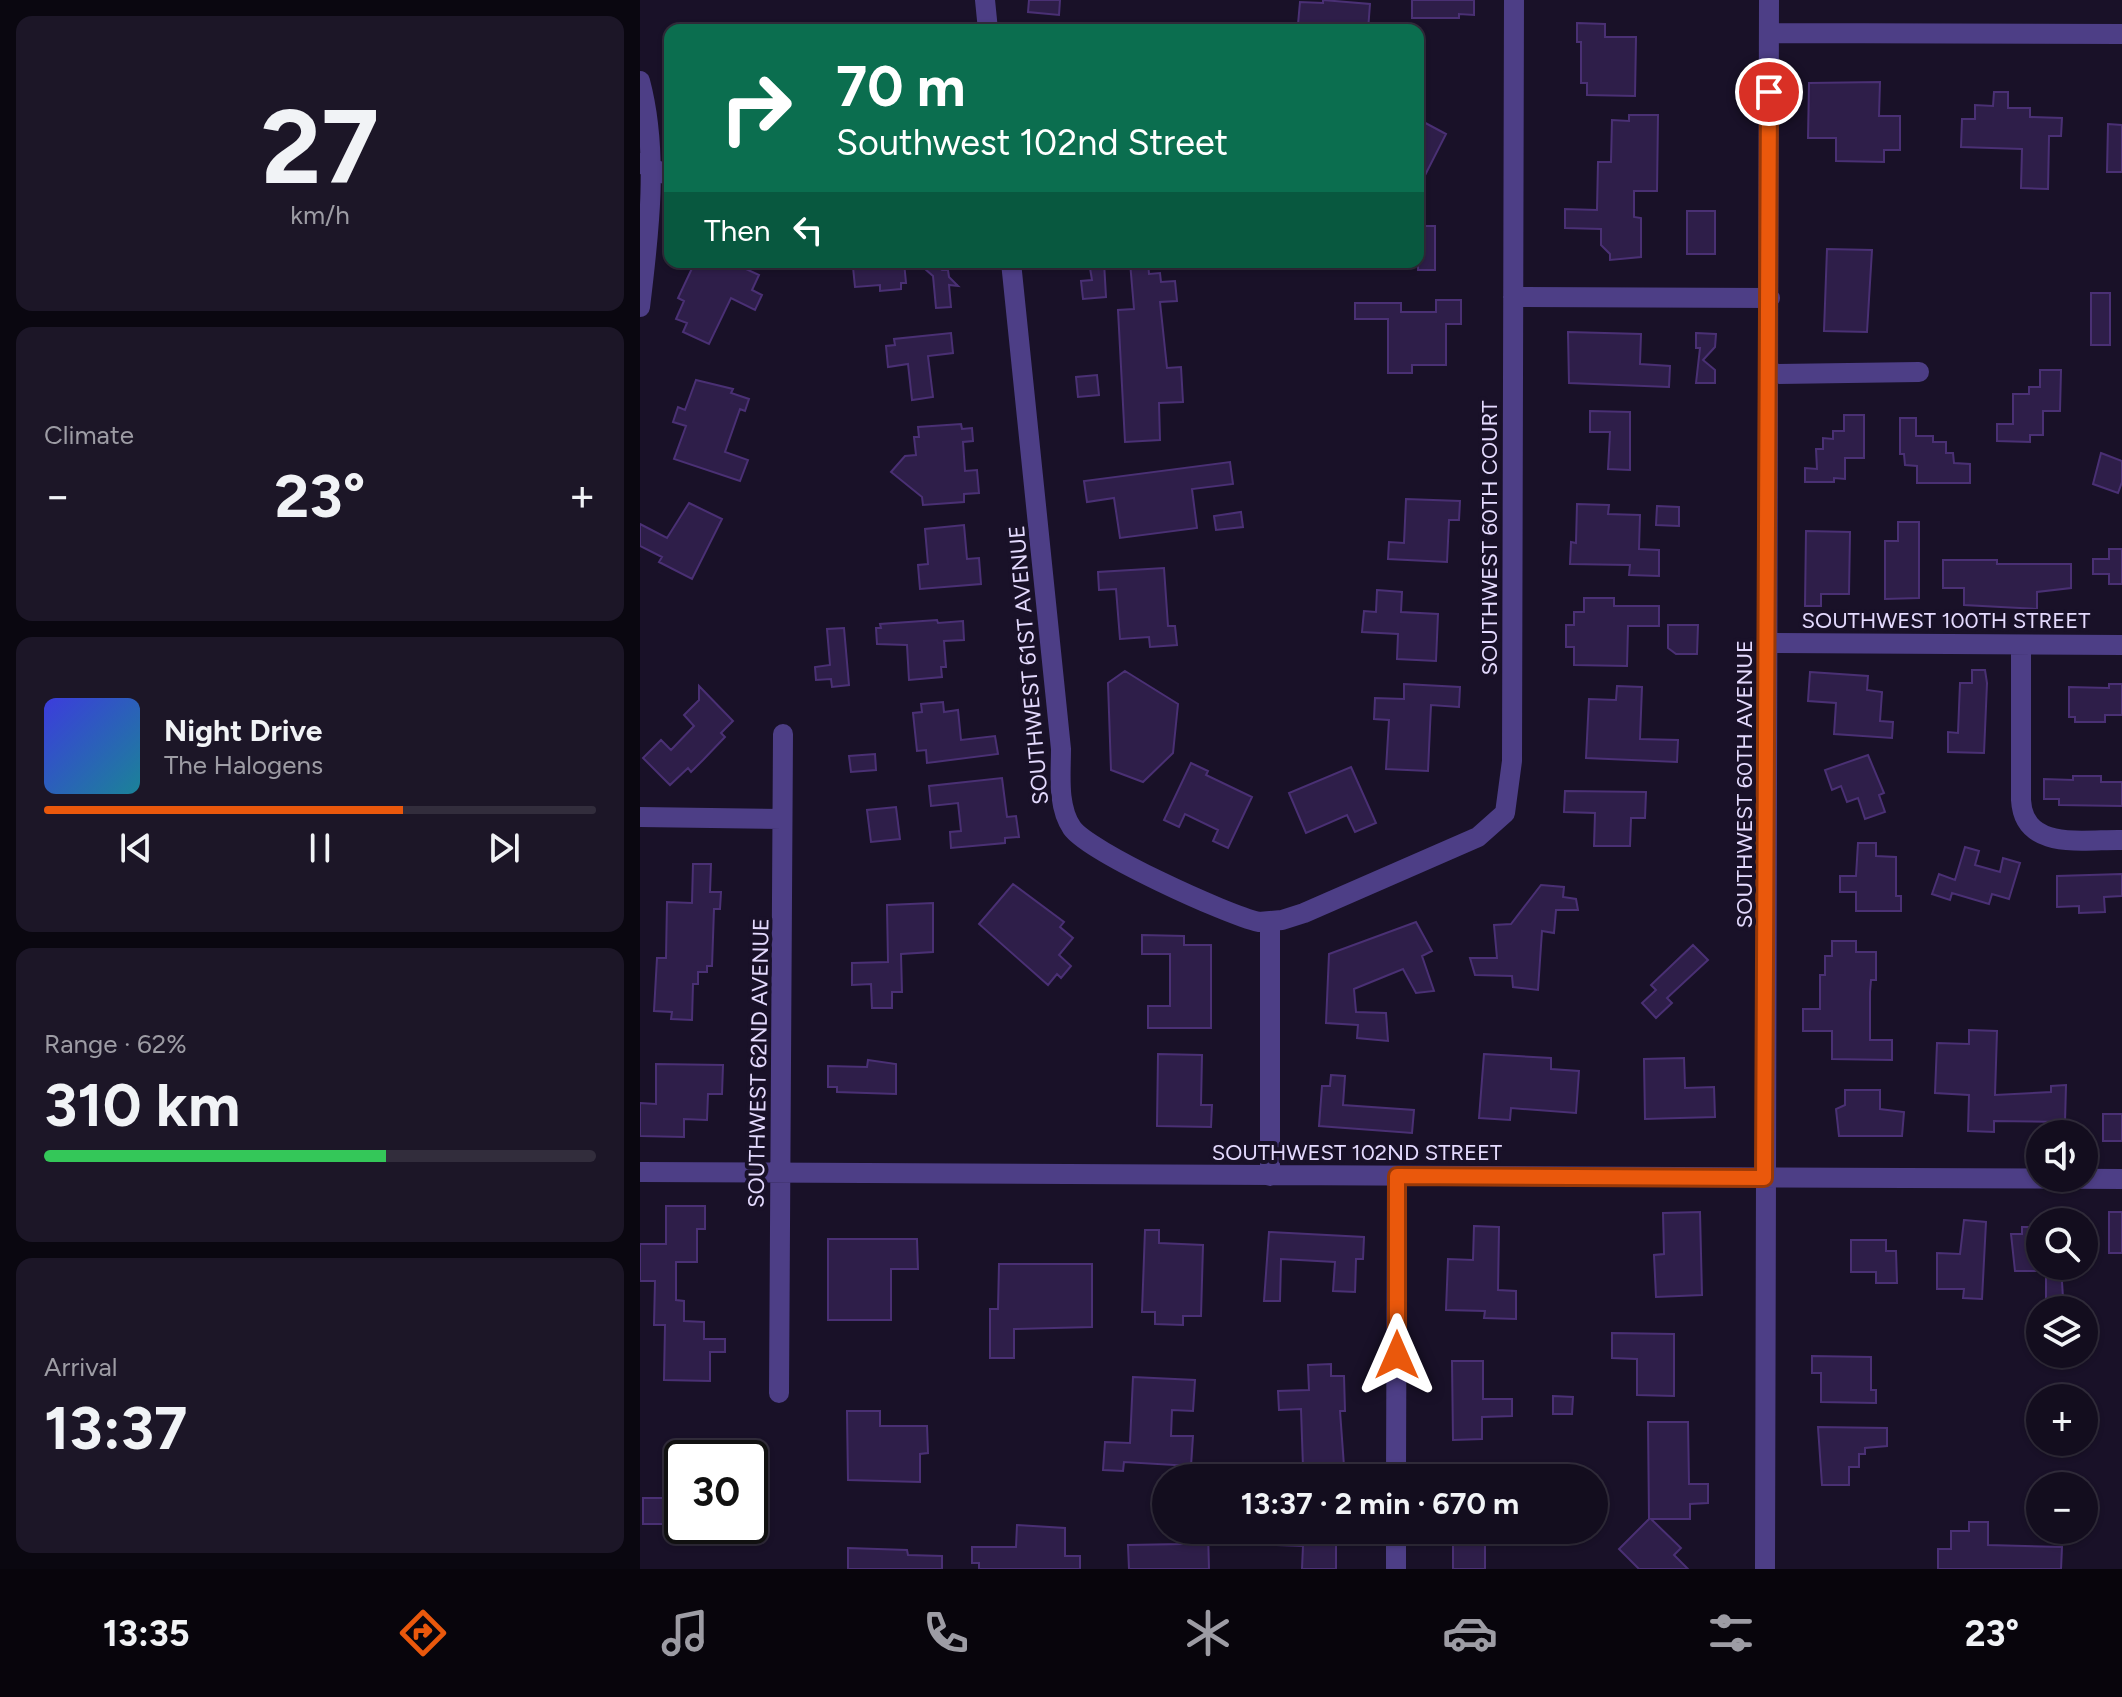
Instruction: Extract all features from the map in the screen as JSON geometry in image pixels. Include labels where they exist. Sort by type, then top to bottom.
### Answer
[{"type":"street","points":[[985,0],[987,24]]},
{"type":"street","name":"SOUTHWEST 60TH COURT","points":[[1270,922],[1304,913],[1478,837],[1499,822],[1505,813],[1513,748],[1514,0]]},
{"type":"street","name":"SOUTHWEST 60TH AVENUE","points":[[1765,1569],[1769,0]]},
{"type":"street","points":[[1769,33],[2122,34]]},
{"type":"street","points":[[640,81],[647,117],[640,307]]},
{"type":"street","points":[[644,164],[664,173]]},
{"type":"street","name":"SOUTHWEST 61ST AVENUE","points":[[1012,268],[1061,749],[1061,787],[1067,817],[1077,834],[1097,849],[1237,914],[1270,922]]},
{"type":"street","points":[[1513,297],[1770,298]]},
{"type":"street","points":[[1770,374],[1919,372]]},
{"type":"street","name":"SOUTHWEST 100TH STREET","points":[[1769,643],[2122,645]]},
{"type":"street","points":[[2021,645],[2022,809],[2031,829],[2054,839],[2122,840]]},
{"type":"street","name":"SOUTHWEST 62ND AVENUE","points":[[779,1393],[783,734]]},
{"type":"street","points":[[640,817],[782,819]]},
{"type":"street","points":[[1270,922],[1270,1176]]},
{"type":"street","name":"SOUTHWEST 102ND STREET","points":[[640,1172],[2122,1179]]},
{"type":"street","points":[[1396,1464],[1397,1176]]},
{"type":"street","points":[[1396,1544],[1396,1569]]},
{"type":"building","points":[[1029,0],[1060,0],[1059,15],[1028,12]]},
{"type":"building","points":[[1323,0],[1370,4],[1368,24],[1298,24],[1300,2],[1323,3]]},
{"type":"building","points":[[1412,0],[1474,0],[1474,15],[1412,18]]},
{"type":"building","points":[[1577,23],[1605,24],[1605,37],[1636,37],[1635,96],[1587,95],[1587,83],[1581,83],[1581,42],[1577,42]]},
{"type":"building","points":[[1880,82],[1879,116],[1900,116],[1900,150],[1884,150],[1884,162],[1836,161],[1836,138],[1808,138],[1809,83]]},
{"type":"building","points":[[1994,92],[2008,92],[2008,108],[2030,108],[2030,117],[2062,118],[2061,136],[2049,136],[2048,189],[2021,188],[2022,149],[1961,147],[1962,119],[1975,119],[1975,105],[1993,106]]},
{"type":"building","points":[[1629,115],[1658,115],[1657,191],[1634,191],[1634,217],[1641,218],[1641,257],[1610,260],[1610,254],[1601,245],[1601,229],[1565,228],[1565,209],[1597,210],[1598,162],[1611,162],[1612,120],[1629,121]]},
{"type":"building","points":[[1424,122],[1446,134],[1424,177]]},
{"type":"building","points":[[2108,124],[2122,125],[2122,172],[2107,172]]},
{"type":"building","points":[[1687,211],[1715,211],[1715,254],[1687,254]]},
{"type":"building","points":[[1424,226],[1435,226],[1435,270],[1418,270],[1424,268]]},
{"type":"building","points":[[1827,249],[1872,250],[1867,332],[1824,331]]},
{"type":"building","points":[[692,268],[744,268],[759,275],[752,290],[762,295],[755,310],[731,298],[709,344],[683,332],[687,323],[676,319],[684,301],[678,298]]},
{"type":"building","points":[[853,268],[905,268],[906,283],[901,283],[901,289],[880,291],[880,285],[855,287]]},
{"type":"building","points":[[924,268],[948,270],[949,277],[958,286],[949,285],[951,307],[936,308],[933,276]]},
{"type":"building","points":[[1090,268],[1104,268],[1106,297],[1083,299],[1081,281],[1092,280]]},
{"type":"building","points":[[1131,268],[1148,268],[1149,274],[1160,273],[1161,282],[1175,281],[1177,301],[1160,302],[1167,368],[1181,367],[1183,402],[1159,403],[1160,440],[1125,442],[1118,310],[1134,309]]},
{"type":"building","points":[[2091,293],[2110,293],[2110,345],[2091,345]]},
{"type":"building","points":[[1436,300],[1461,300],[1461,324],[1446,324],[1446,365],[1412,365],[1412,373],[1388,373],[1388,319],[1355,319],[1355,303],[1401,303],[1401,312],[1436,312]]},
{"type":"building","points":[[1568,332],[1641,334],[1640,364],[1670,366],[1669,387],[1569,383]]},
{"type":"building","points":[[951,333],[953,353],[928,356],[933,397],[912,400],[908,364],[888,367],[886,346],[895,345],[894,339]]},
{"type":"building","points":[[1696,333],[1716,334],[1715,347],[1703,360],[1715,370],[1715,383],[1696,383],[1700,348],[1696,348]]},
{"type":"building","points":[[2040,370],[2061,370],[2060,411],[2043,411],[2043,435],[2030,435],[2030,442],[1997,441],[1997,424],[2013,424],[2013,394],[2029,394],[2029,387],[2040,387]]},
{"type":"building","points":[[1097,375],[1099,395],[1078,397],[1076,377]]},
{"type":"building","points":[[696,380],[733,389],[731,393],[749,399],[745,411],[740,409],[725,452],[748,460],[740,481],[674,459],[686,426],[673,422],[678,407],[685,410]]},
{"type":"building","points":[[1590,411],[1630,412],[1630,470],[1608,469],[1610,432],[1590,432]]},
{"type":"building","points":[[1844,415],[1864,415],[1864,458],[1845,458],[1845,479],[1805,482],[1805,468],[1817,469],[1816,449],[1823,449],[1823,438],[1833,439],[1833,431],[1844,431]]},
{"type":"building","points":[[1900,418],[1916,418],[1916,436],[1933,436],[1933,442],[1946,442],[1946,453],[1953,453],[1954,463],[1970,464],[1970,483],[1917,483],[1917,466],[1905,465],[1904,454],[1900,454]]},
{"type":"building","points":[[961,424],[962,429],[972,428],[973,441],[963,442],[965,471],[977,470],[979,493],[964,494],[964,502],[923,505],[922,497],[891,472],[905,456],[916,455],[914,437],[919,437],[918,427]]},
{"type":"building","points":[[2101,453],[2122,461],[2122,482],[2118,493],[2093,484]]},
{"type":"building","points":[[1230,462],[1233,484],[1192,489],[1197,528],[1120,538],[1114,498],[1087,502],[1084,481]]},
{"type":"building","points":[[1406,499],[1460,501],[1459,520],[1449,520],[1447,562],[1388,559],[1389,542],[1404,543]]},
{"type":"building","points":[[689,503],[722,519],[692,579],[659,562],[662,557],[640,546],[640,524],[667,538]]},
{"type":"building","points":[[1577,504],[1609,505],[1608,514],[1640,515],[1639,549],[1659,550],[1659,576],[1629,575],[1630,565],[1570,564],[1571,542],[1576,543]]},
{"type":"building","points":[[1657,506],[1679,507],[1679,526],[1656,525]]},
{"type":"building","points":[[1241,512],[1243,527],[1216,530],[1214,516]]},
{"type":"building","points":[[1898,522],[1919,522],[1919,598],[1885,599],[1885,541],[1898,541]]},
{"type":"building","points":[[964,525],[967,559],[979,558],[981,584],[920,589],[918,565],[928,564],[925,529]]},
{"type":"building","points":[[1806,531],[1850,532],[1849,594],[1821,594],[1821,606],[1805,606]]},
{"type":"building","points":[[2109,549],[2122,549],[2122,584],[2109,584],[2109,574],[2093,574],[2093,559],[2109,559]]},
{"type":"building","points":[[1943,560],[2071,564],[2071,588],[2037,592],[2037,609],[1964,605],[1964,588],[1943,588]]},
{"type":"building","points":[[1164,568],[1168,626],[1175,626],[1177,645],[1150,647],[1149,637],[1120,639],[1116,589],[1099,590],[1098,572]]},
{"type":"building","points":[[1377,590],[1402,592],[1401,612],[1438,614],[1436,661],[1397,659],[1398,634],[1362,632],[1364,611],[1376,612]]},
{"type":"building","points":[[1584,598],[1614,598],[1614,606],[1659,606],[1659,626],[1628,626],[1627,666],[1574,665],[1574,647],[1566,647],[1566,625],[1574,625],[1574,612],[1584,612]]},
{"type":"building","points":[[937,620],[938,623],[963,621],[964,640],[944,641],[946,667],[941,667],[942,677],[909,680],[907,645],[877,644],[876,628],[881,628],[880,624]]},
{"type":"building","points":[[1668,625],[1698,625],[1697,654],[1676,654],[1668,648]]},
{"type":"building","points":[[844,628],[849,685],[832,687],[831,679],[816,680],[815,667],[830,665],[827,629]]},
{"type":"building","points":[[1972,670],[1985,670],[1987,683],[1984,753],[1948,752],[1948,732],[1958,733],[1960,683],[1972,683]]},
{"type":"building","points":[[1125,671],[1178,704],[1173,753],[1143,782],[1111,770],[1108,683]]},
{"type":"building","points":[[1810,672],[1868,676],[1867,690],[1882,692],[1880,721],[1893,722],[1892,738],[1834,734],[1836,703],[1808,701]]},
{"type":"building","points":[[1404,684],[1460,687],[1459,707],[1431,705],[1428,771],[1386,769],[1389,720],[1374,719],[1375,698],[1404,699]]},
{"type":"building","points":[[2109,684],[2122,684],[2122,715],[2105,715],[2105,722],[2075,722],[2075,717],[2069,717],[2069,687],[2109,688]]},
{"type":"building","points":[[699,686],[733,721],[721,733],[725,737],[703,760],[691,772],[688,768],[670,785],[643,758],[661,740],[671,750],[694,726],[684,715],[699,700]]},
{"type":"building","points":[[1617,686],[1642,687],[1640,739],[1678,740],[1677,762],[1586,758],[1589,699],[1616,700]]},
{"type":"building","points":[[943,702],[944,712],[958,710],[961,740],[995,736],[998,754],[927,763],[926,750],[917,751],[913,713],[922,712],[921,704]]},
{"type":"building","points":[[875,754],[876,770],[851,772],[849,756]]},
{"type":"building","points":[[1868,755],[1884,793],[1879,795],[1885,812],[1865,819],[1858,798],[1847,802],[1841,786],[1832,790],[1825,770]]},
{"type":"building","points":[[1191,763],[1208,771],[1206,775],[1252,797],[1228,848],[1213,841],[1218,830],[1185,814],[1179,827],[1164,820]]},
{"type":"building","points":[[1351,767],[1376,823],[1355,832],[1347,815],[1306,833],[1289,793]]},
{"type":"building","points":[[2073,776],[2101,776],[2101,782],[2122,782],[2122,806],[2059,805],[2059,799],[2044,799],[2044,779],[2073,780]]},
{"type":"building","points":[[1002,778],[1007,817],[1016,816],[1019,837],[1005,838],[1005,843],[951,848],[950,832],[961,831],[958,803],[931,806],[929,786]]},
{"type":"building","points":[[1565,791],[1646,792],[1645,818],[1631,818],[1630,846],[1594,846],[1595,813],[1564,812]]},
{"type":"building","points":[[896,807],[900,839],[871,842],[867,810]]},
{"type":"building","points":[[1858,843],[1876,843],[1876,856],[1896,857],[1896,896],[1901,896],[1901,911],[1856,911],[1856,892],[1840,892],[1840,876],[1856,876]]},
{"type":"building","points":[[1965,847],[1979,851],[1975,865],[2000,872],[2003,858],[2020,863],[2009,899],[1992,894],[1989,904],[1952,893],[1950,900],[1932,894],[1939,874],[1955,880]]},
{"type":"building","points":[[693,864],[711,864],[710,892],[721,892],[720,909],[714,909],[712,966],[707,966],[707,972],[698,972],[698,984],[693,984],[692,1020],[671,1019],[672,1012],[654,1011],[657,958],[666,958],[667,902],[692,903]]},
{"type":"building","points":[[2122,874],[2122,896],[2104,897],[2105,912],[2079,913],[2079,906],[2057,907],[2057,876]]},
{"type":"building","points":[[1013,884],[1064,922],[1060,927],[1073,938],[1059,955],[1071,966],[1061,978],[1057,974],[1048,985],[979,924]]},
{"type":"building","points":[[1541,885],[1564,887],[1563,897],[1576,899],[1578,910],[1556,910],[1554,933],[1542,931],[1538,990],[1513,987],[1512,976],[1475,975],[1470,958],[1497,958],[1494,925],[1511,924]]},
{"type":"building","points":[[933,903],[933,952],[901,954],[902,992],[892,992],[892,1008],[872,1008],[871,984],[852,985],[852,963],[888,962],[887,905]]},
{"type":"building","points":[[1416,922],[1432,951],[1422,956],[1434,991],[1416,993],[1403,969],[1354,989],[1356,1012],[1386,1013],[1388,1041],[1357,1038],[1358,1025],[1326,1023],[1329,954]]},
{"type":"building","points":[[1142,935],[1184,936],[1184,945],[1211,945],[1211,1028],[1148,1028],[1148,1006],[1170,1006],[1170,954],[1142,954]]},
{"type":"building","points":[[1832,941],[1856,941],[1856,952],[1876,952],[1876,980],[1871,980],[1870,992],[1870,1040],[1892,1040],[1892,1060],[1832,1059],[1832,1031],[1803,1031],[1803,1009],[1820,1009],[1820,975],[1825,975],[1825,956],[1832,956]]},
{"type":"building","points":[[1693,945],[1708,960],[1667,998],[1672,1003],[1656,1018],[1642,1003],[1656,990],[1651,985]]},
{"type":"building","points":[[1969,1030],[1997,1031],[1995,1095],[2051,1092],[2051,1086],[2066,1085],[2065,1120],[1994,1121],[1994,1132],[1968,1131],[1969,1095],[1935,1093],[1937,1043],[1969,1044]]},
{"type":"building","points":[[1158,1054],[1202,1055],[1201,1105],[1212,1105],[1211,1127],[1157,1126]]},
{"type":"building","points":[[1484,1054],[1551,1058],[1551,1069],[1579,1071],[1576,1113],[1511,1108],[1510,1120],[1479,1118]]},
{"type":"building","points":[[1684,1058],[1685,1088],[1714,1087],[1715,1117],[1645,1119],[1644,1059]]},
{"type":"building","points":[[868,1060],[896,1064],[896,1094],[837,1092],[837,1087],[828,1087],[828,1066],[867,1067]]},
{"type":"building","points":[[656,1064],[723,1065],[722,1094],[708,1094],[707,1120],[684,1119],[684,1137],[640,1136],[640,1103],[656,1104]]},
{"type":"building","points":[[1331,1075],[1345,1076],[1343,1105],[1414,1110],[1412,1133],[1319,1126],[1322,1086],[1330,1086]]},
{"type":"building","points":[[1845,1090],[1880,1090],[1880,1109],[1904,1112],[1902,1136],[1839,1136],[1836,1109],[1845,1105]]},
{"type":"building","points":[[2103,1114],[2122,1114],[2122,1141],[2103,1141]]},
{"type":"building","points":[[666,1206],[705,1206],[705,1229],[697,1229],[697,1262],[676,1262],[676,1300],[684,1301],[684,1321],[704,1322],[704,1339],[725,1339],[725,1352],[710,1352],[710,1381],[664,1380],[665,1325],[654,1325],[655,1281],[640,1281],[640,1244],[666,1244]]},
{"type":"building","points":[[1700,1212],[1702,1295],[1656,1297],[1654,1255],[1664,1254],[1663,1213]]},
{"type":"building","points":[[2109,1212],[2122,1212],[2122,1253],[2109,1253]]},
{"type":"building","points":[[1964,1220],[1986,1222],[1982,1299],[1963,1298],[1964,1289],[1937,1289],[1937,1253],[1960,1254]]},
{"type":"building","points":[[1474,1226],[1499,1227],[1498,1290],[1516,1291],[1516,1319],[1484,1318],[1485,1311],[1446,1310],[1448,1259],[1473,1260]]},
{"type":"building","points":[[2022,1227],[2026,1227],[2026,1271],[2015,1271],[2011,1234],[2022,1234]]},
{"type":"building","points":[[1145,1230],[1159,1230],[1159,1243],[1203,1245],[1201,1316],[1183,1316],[1183,1325],[1155,1324],[1155,1312],[1142,1312]]},
{"type":"building","points":[[1269,1232],[1364,1237],[1363,1259],[1356,1259],[1355,1292],[1333,1291],[1335,1262],[1281,1259],[1280,1301],[1264,1301]]},
{"type":"building","points":[[828,1239],[917,1239],[918,1269],[891,1269],[891,1320],[828,1320]]},
{"type":"building","points":[[1851,1240],[1886,1240],[1886,1251],[1896,1251],[1897,1283],[1876,1283],[1876,1272],[1851,1272]]},
{"type":"building","points":[[999,1264],[1092,1264],[1092,1327],[1014,1329],[1014,1358],[990,1358],[990,1309],[998,1309]]},
{"type":"building","points":[[2046,1280],[2062,1280],[2063,1296],[2046,1296]]},
{"type":"building","points":[[1612,1333],[1674,1334],[1674,1396],[1637,1395],[1637,1359],[1612,1358]]},
{"type":"building","points":[[1812,1356],[1871,1357],[1871,1390],[1876,1390],[1876,1403],[1821,1402],[1821,1373],[1812,1373]]},
{"type":"building","points":[[1452,1361],[1483,1361],[1483,1399],[1512,1399],[1512,1416],[1482,1417],[1482,1439],[1453,1440]]},
{"type":"building","points":[[1331,1364],[1331,1376],[1344,1376],[1345,1411],[1340,1411],[1344,1464],[1303,1464],[1301,1409],[1279,1410],[1278,1391],[1309,1390],[1308,1365]]},
{"type":"building","points":[[1133,1377],[1195,1380],[1193,1411],[1172,1410],[1171,1436],[1193,1436],[1191,1464],[1124,1462],[1123,1471],[1103,1470],[1105,1442],[1130,1443]]},
{"type":"building","points":[[1553,1396],[1573,1397],[1572,1414],[1553,1414]]},
{"type":"building","points":[[847,1411],[880,1411],[880,1426],[927,1426],[928,1453],[920,1454],[920,1482],[848,1480]]},
{"type":"building","points":[[1648,1422],[1688,1422],[1689,1484],[1708,1484],[1708,1503],[1690,1504],[1690,1519],[1651,1519],[1681,1548],[1674,1555],[1688,1569],[1639,1569],[1619,1549],[1649,1519]]},
{"type":"building","points":[[1818,1427],[1887,1428],[1887,1446],[1865,1448],[1865,1454],[1859,1454],[1859,1467],[1849,1467],[1849,1485],[1822,1485]]},
{"type":"building","points":[[643,1498],[664,1498],[664,1524],[643,1524]]},
{"type":"building","points":[[1969,1522],[1988,1522],[1988,1545],[2062,1547],[2061,1569],[1938,1569],[1938,1549],[1951,1549],[1951,1531],[1969,1531]]},
{"type":"building","points":[[1017,1525],[1065,1528],[1065,1556],[1080,1556],[1080,1569],[979,1569],[979,1563],[972,1563],[972,1547],[1016,1547]]},
{"type":"building","points":[[1208,1544],[1209,1569],[1129,1569],[1128,1545]]},
{"type":"building","points":[[1346,1544],[1336,1545],[1336,1569],[1302,1569],[1303,1546],[1277,1545]]},
{"type":"building","points":[[1453,1544],[1485,1544],[1485,1569],[1453,1569]]},
{"type":"building","points":[[848,1548],[907,1550],[908,1555],[942,1556],[942,1569],[848,1569]]},
{"type":"route","points":[[1397,1355],[1397,1176],[1764,1178],[1769,643],[1769,92]]}]
